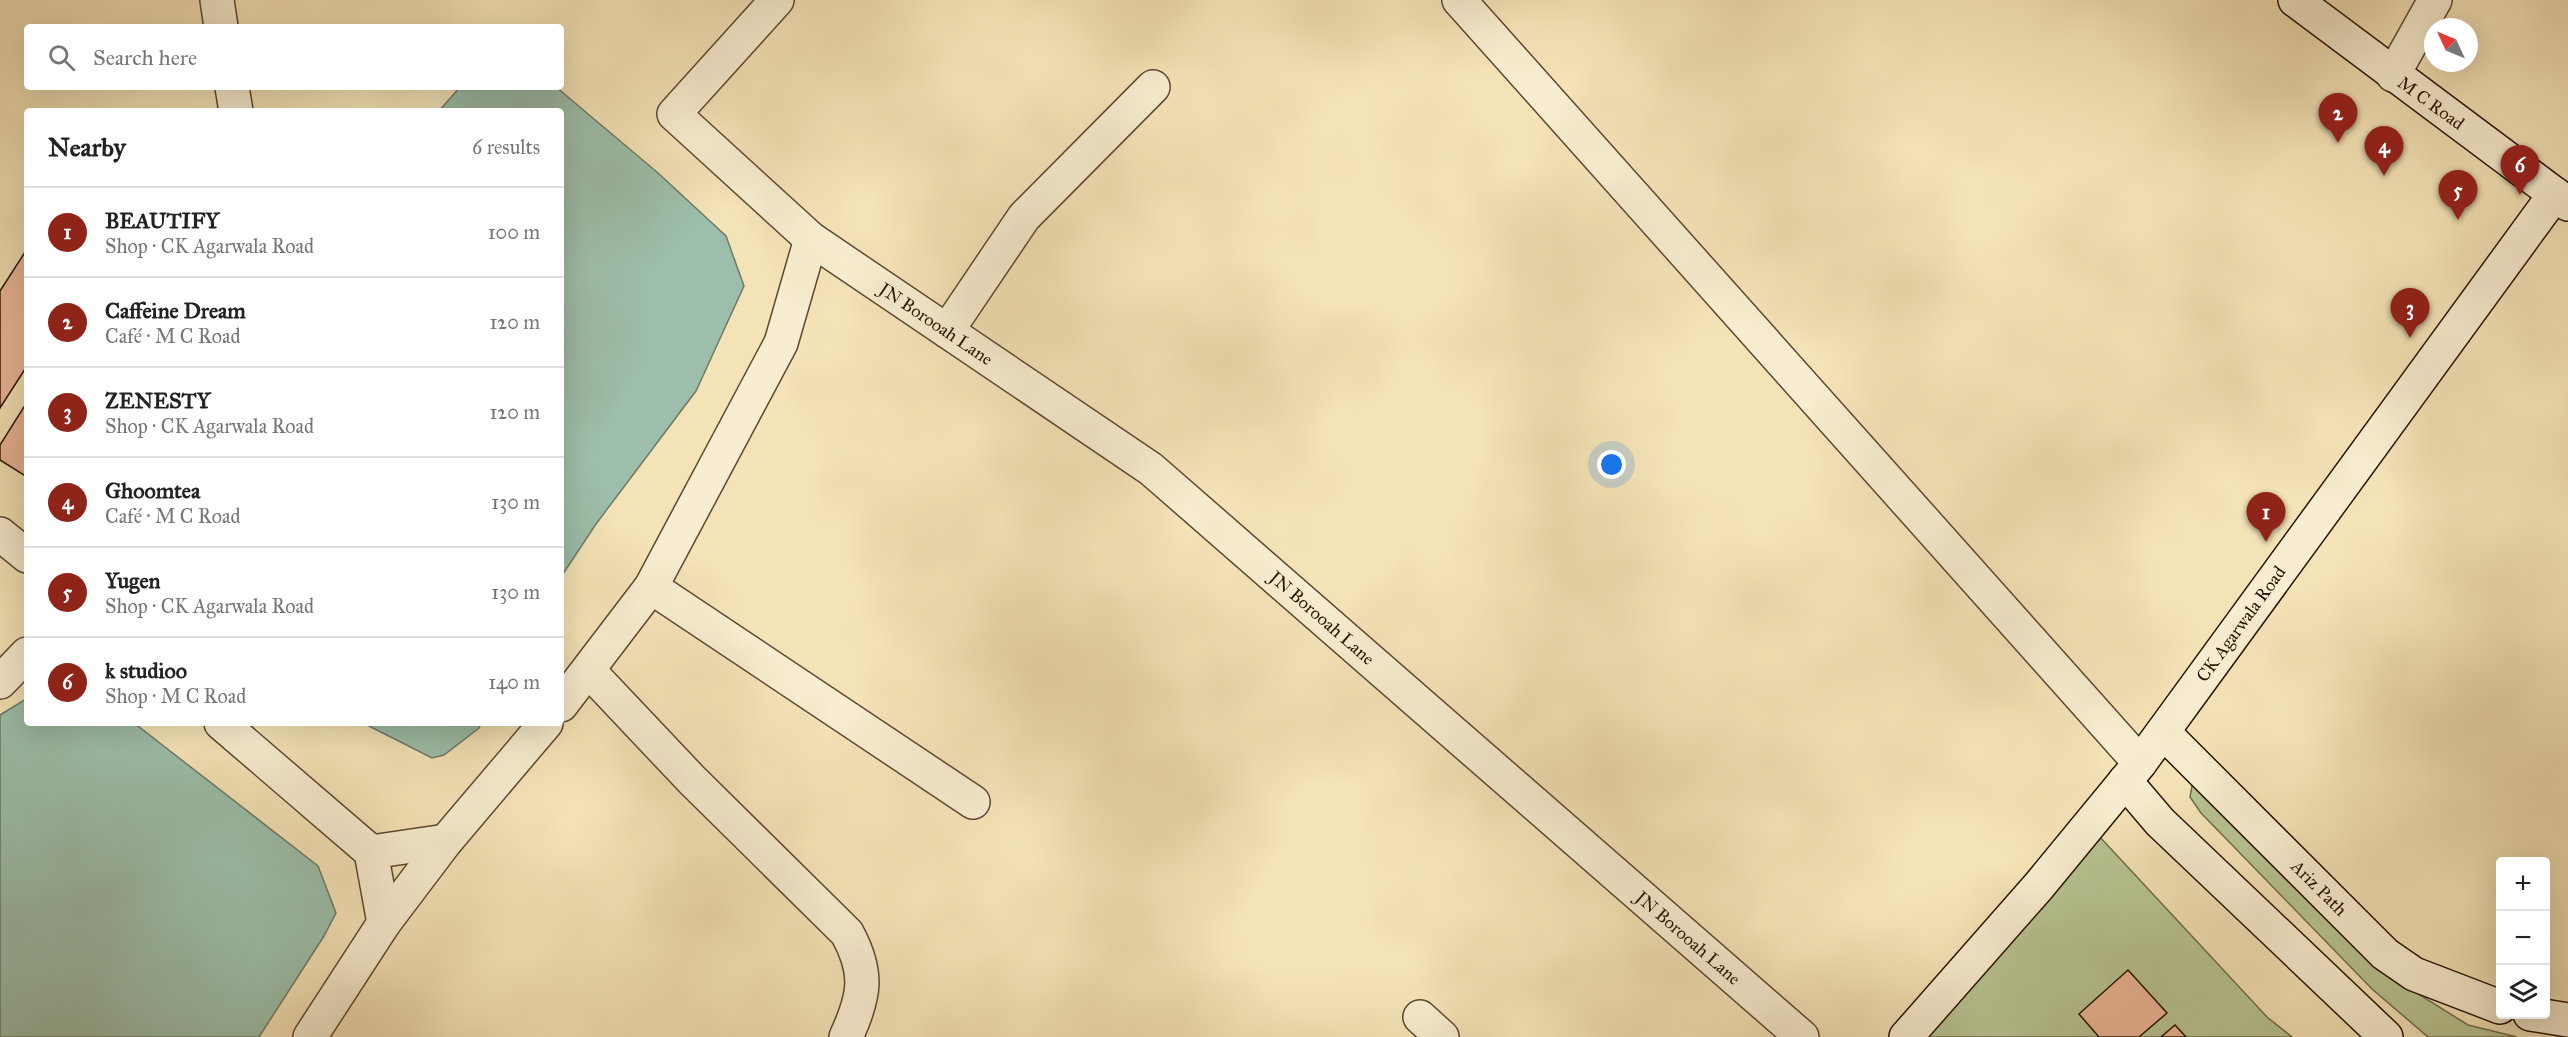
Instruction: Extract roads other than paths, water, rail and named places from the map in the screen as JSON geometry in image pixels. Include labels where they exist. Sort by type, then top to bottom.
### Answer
[{"type":"street","points":[[217,0],[221,24]]},
{"type":"street","name":"JN Borooah Lane","points":[[777,0],[674,114],[811,239],[1151,470],[1802,1037]]},
{"type":"street","points":[[1459,0],[2132,772],[2168,829],[2386,1037]]},
{"type":"street","name":"M C Road","points":[[2295,0],[2561,199]]},
{"type":"street","points":[[2393,75],[2435,0]]},
{"type":"street","points":[[947,331],[1024,217],[1153,87]]},
{"type":"street","points":[[232,90],[236,108]]},
{"type":"street","name":"CK Agarwala Road","points":[[1906,1037],[2038,887],[2132,772],[2561,199]]},
{"type":"street","points":[[564,701],[651,587],[781,343],[811,239]]},
{"type":"street","points":[[0,534],[24,554]]},
{"type":"street","points":[[651,587],[973,802]]},
{"type":"street","points":[[0,682],[24,657]]},
{"type":"street","points":[[589,671],[691,779],[848,933],[860,956],[864,982],[856,1014],[846,1037]]},
{"type":"street","points":[[224,726],[371,852],[384,923]]},
{"type":"street","points":[[310,1037],[384,923],[446,841],[543,726]]},
{"type":"street","name":"Ariz Path","points":[[2163,732],[2385,954],[2414,974],[2496,1006]]},
{"type":"street","points":[[371,852],[446,841]]},
{"type":"street","points":[[2550,1017],[2568,1020]]},
{"type":"place","name":"Caffeine Dream","points":[[2338,143]]},
{"type":"place","name":"Ghoomtea","points":[[2384,176]]},
{"type":"place","name":"k studioo","points":[[2520,195]]},
{"type":"place","name":"Yugen","points":[[2458,220]]},
{"type":"place","name":"ZENESTY","points":[[2410,338]]},
{"type":"place","name":"BEAUTIFY","points":[[2266,542]]}]
